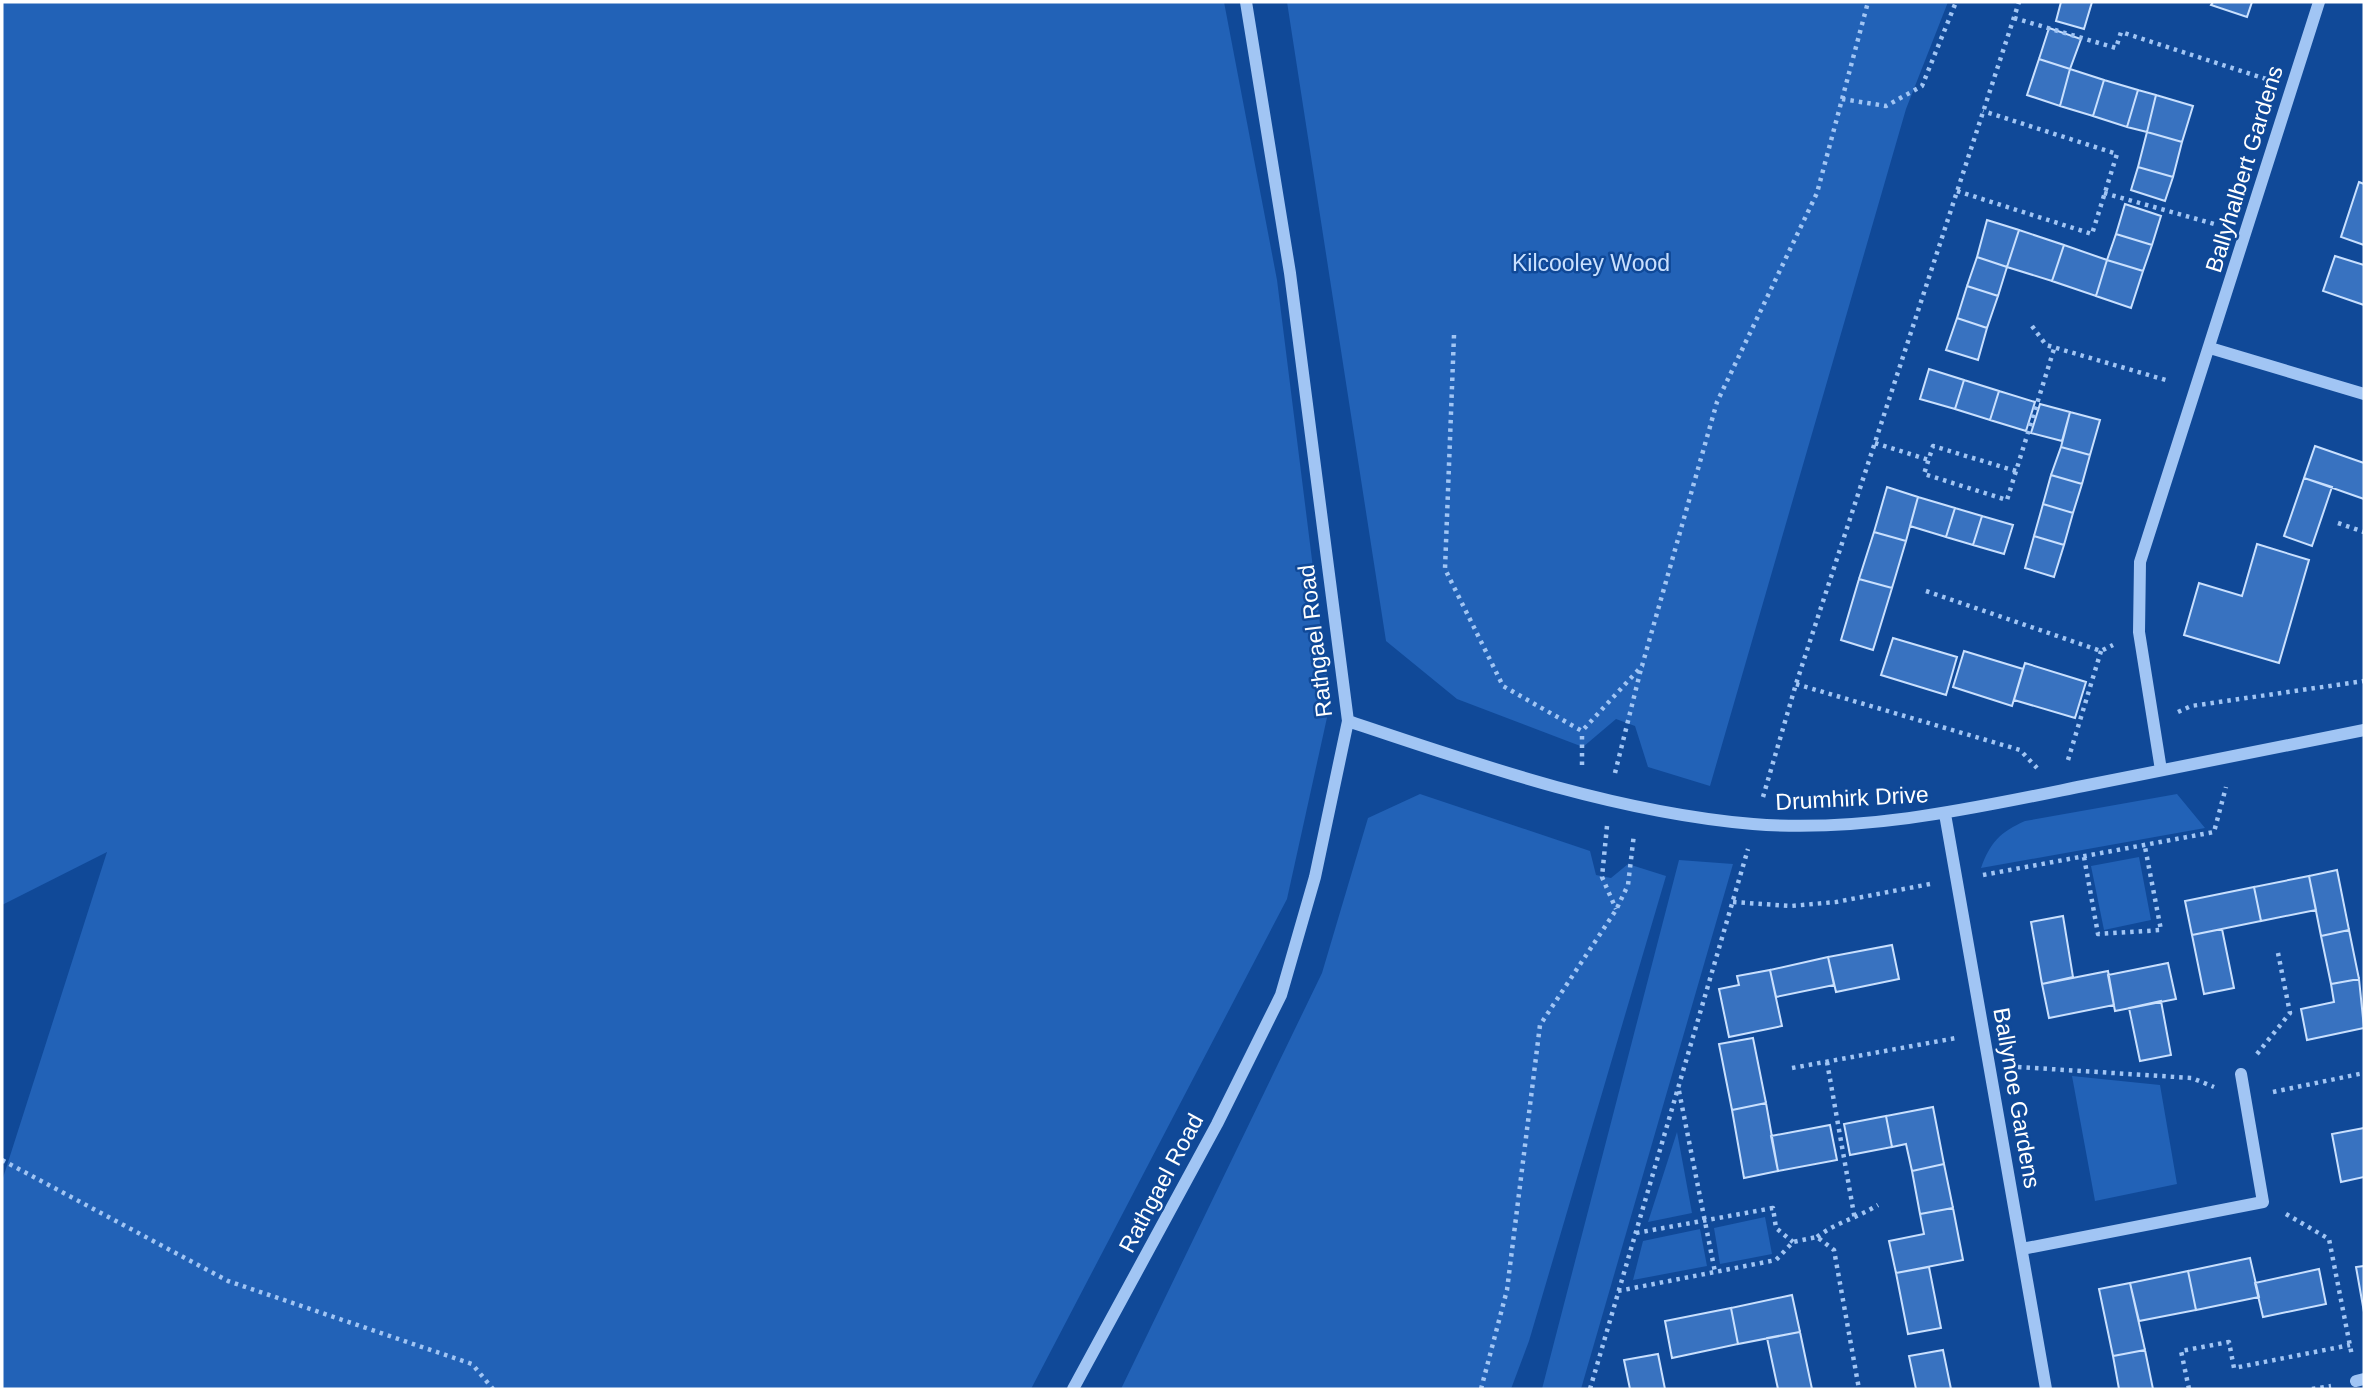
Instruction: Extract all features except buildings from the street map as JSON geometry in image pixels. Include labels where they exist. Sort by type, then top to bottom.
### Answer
[{"type":"street","name":"Rathgael Road","points":[[1073,1389],[1217,1124],[1281,995],[1315,877],[1348,721],[1290,273],[1246,2]]},
{"type":"street","name":"Ballyhalbert Gardens","points":[[2161,770],[2139,632],[2140,562],[2319,2]]},
{"type":"street","points":[[2210,348],[2364,394]]},
{"type":"street","name":"Drumhirk Drive","points":[[1348,721],[1580,794],[1756,824],[1837,824],[1945,814],[2364,730]]},
{"type":"street","name":"Ballynoe Gardens","points":[[1945,814],[2046,1389]]},
{"type":"street","points":[[2022,1249],[2263,1202],[2241,1074]]},
{"type":"path","points":[[1454,335],[1445,569],[1503,686],[1582,732],[1642,666],[1717,402],[1817,193],[1868,2]]},
{"type":"path","points":[[1842,99],[1886,106],[1922,86],[1956,2]]},
{"type":"path","points":[[1590,1389],[1796,684],[2019,2]]},
{"type":"path","points":[[2014,18],[2116,48],[2122,32],[2292,88]]},
{"type":"path","points":[[1957,191],[2092,234],[2117,154],[1983,111]]},
{"type":"path","points":[[2105,193],[2246,234]]},
{"type":"path","points":[[2032,326],[2046,345],[2054,349],[2197,388]]},
{"type":"path","points":[[2016,471],[1933,446],[1924,474],[2007,500],[2054,349]]},
{"type":"path","points":[[1875,443],[1929,460]]},
{"type":"path","points":[[2339,523],[2364,532]]},
{"type":"path","points":[[1926,591],[2101,651],[2139,632]]},
{"type":"path","points":[[1796,684],[2020,750],[2059,791],[2101,651]]},
{"type":"path","points":[[2152,725],[2192,706],[2364,681]]},
{"type":"path","points":[[1733,902],[1791,906],[1813,904],[2214,832],[2234,756]]},
{"type":"path","points":[[1480,1389],[1507,1290],[1540,1025],[1616,910],[1628,885],[1628,864],[1640,806]]},
{"type":"path","points":[[2084,857],[2098,934],[2161,930],[2145,846]]},
{"type":"path","points":[[2241,1074],[2290,1013],[2278,953]]},
{"type":"path","points":[[1791,1068],[1984,1033]]},
{"type":"path","points":[[1827,1062],[1855,1220]]},
{"type":"path","points":[[1991,1069],[2017,1067],[2192,1078],[2245,1098],[2364,1073]]},
{"type":"path","points":[[1678,1088],[1715,1272]]},
{"type":"path","points":[[2,1160],[228,1281],[472,1364],[493,1389]]},
{"type":"path","points":[[2263,1202],[2329,1238],[2350,1345],[2360,1380],[2312,1389]]},
{"type":"path","points":[[1618,1291],[1776,1259],[1793,1242],[1817,1237],[1830,1227],[1855,1220],[1878,1205]]},
{"type":"path","points":[[1636,1233],[1773,1208],[1776,1228],[1793,1242]]},
{"type":"path","points":[[1817,1237],[1835,1250],[1859,1389]]},
{"type":"path","points":[[2189,1389],[2181,1351],[2229,1342],[2234,1367],[2350,1345]]},
{"type":"green space","points":[[2,2],[1224,2],[1277,280],[1330,704],[1287,899],[1031,1389],[2,1389],[2,1181],[107,852],[2,905]]},
{"type":"green space","name":"Kilcooley Wood","points":[[1287,2],[1948,2],[1906,109],[1710,786],[1648,767],[1635,726],[1616,719],[1583,747],[1457,699],[1386,641]]},
{"type":"green space","points":[[1420,794],[1590,851],[1596,875],[1611,878],[1628,864],[1666,876],[1529,1341],[1511,1389],[1121,1389],[1322,973],[1368,818]]},
{"type":"green space","points":[[2177,794],[2205,828],[1981,868],[1997,839],[2025,821]]},
{"type":"green space","points":[[2139,857],[2151,920],[2104,930],[2091,866]]},
{"type":"green space","points":[[1679,860],[1733,864],[1581,1389],[1542,1389]]},
{"type":"green space","points":[[2072,1076],[2160,1085],[2177,1184],[2095,1201]]},
{"type":"green space","points":[[1677,1132],[1692,1213],[1648,1222]]},
{"type":"green space","points":[[1765,1217],[1772,1254],[1720,1264],[1714,1228]]},
{"type":"green space","points":[[1700,1229],[1707,1266],[1633,1280],[1643,1241]]}]
